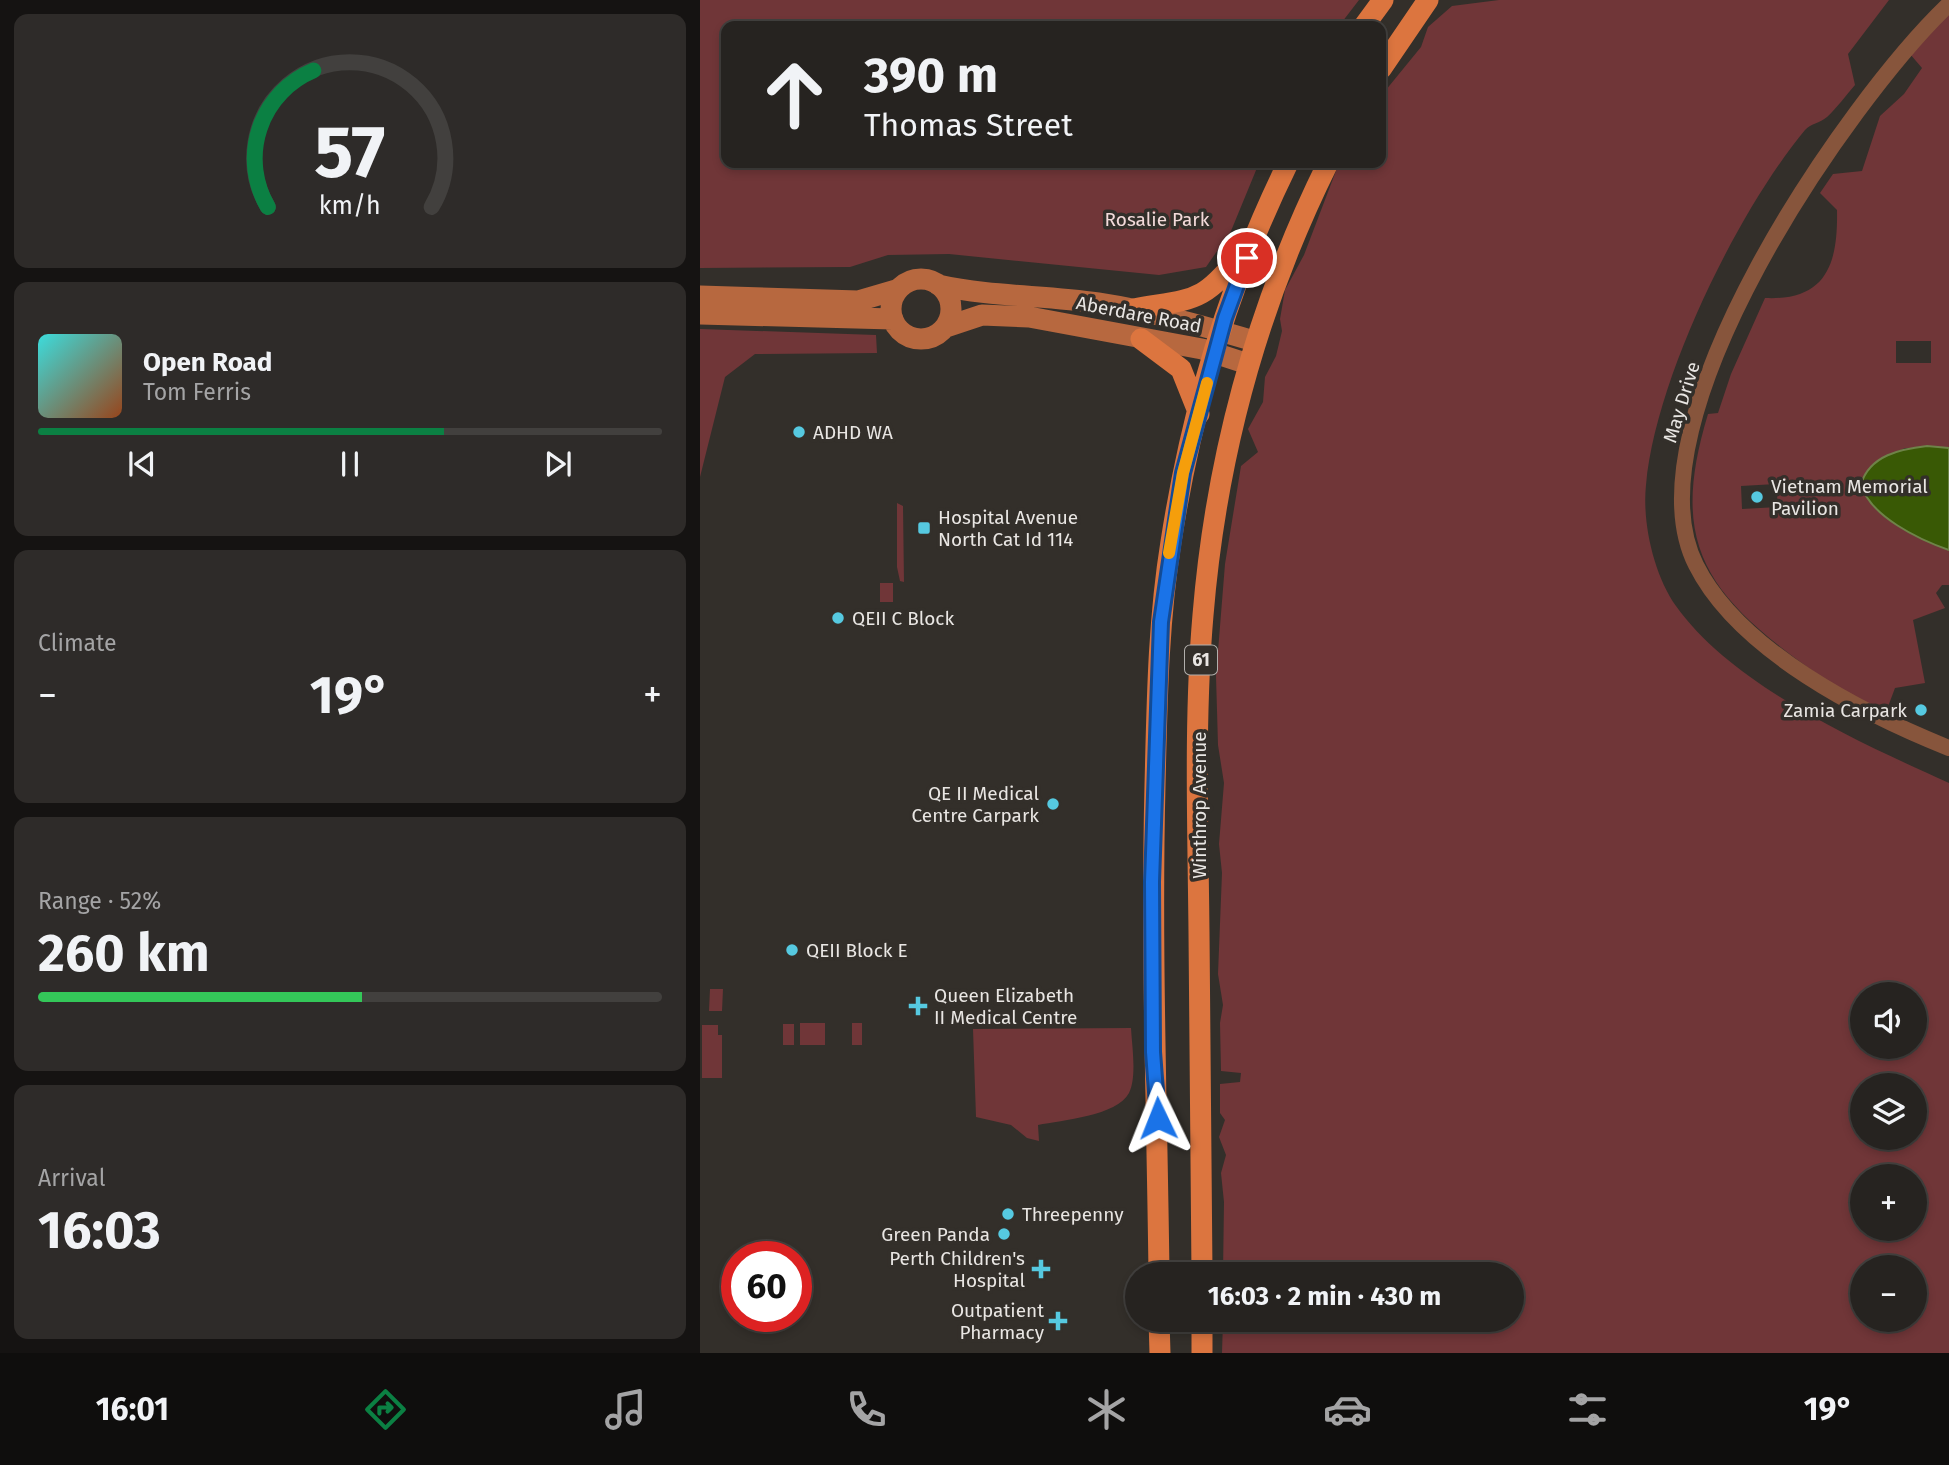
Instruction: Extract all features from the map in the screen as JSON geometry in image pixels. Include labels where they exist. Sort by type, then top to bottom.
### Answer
[{"type":"main road","points":[[1368,21],[1384,0]]},
{"type":"main road","points":[[1386,62],[1429,0]]},
{"type":"main road","name":"61","points":[[1159,1262],[1152,903],[1158,664],[1171,542],[1199,414],[1221,331],[1254,238],[1286,168]]},
{"type":"main road","name":"61","points":[[1254,341],[1288,247],[1326,168]]},
{"type":"main road","points":[[1134,309],[1192,299],[1211,290],[1254,238]]},
{"type":"main road","points":[[700,296],[858,301],[922,280],[938,285],[949,300],[950,318],[946,327],[933,337],[914,338],[899,330],[893,319],[891,303],[899,289]]},
{"type":"main road","name":"Aberdare Road","points":[[938,285],[982,294],[1086,301],[1134,309],[1254,341]]},
{"type":"main road","points":[[700,314],[893,319]]},
{"type":"main road","name":"Aberdare Road","points":[[946,327],[982,315],[1060,321],[1215,353],[1248,364]]},
{"type":"main road","points":[[1141,339],[1181,369],[1199,414]]},
{"type":"main road","name":"Winthrop Avenue","points":[[1202,1262],[1198,777],[1202,617],[1210,543],[1254,341]]},
{"type":"main road","points":[[1159,1332],[1160,1353]]},
{"type":"main road","points":[[1202,1332],[1202,1353]]},
{"type":"street","name":"May Drive","points":[[1949,4],[1895,64],[1848,124],[1773,239],[1712,367],[1685,461],[1683,498],[1689,548],[1696,565],[1710,588],[1762,643],[1817,682],[1870,713],[1949,748]]},
{"type":"green space","name":"Rosalie Park","points":[[700,0],[1359,0],[1343,21],[721,21],[721,168],[1257,168],[1231,231],[1206,267],[1159,275],[949,254],[888,255],[850,267],[700,268]]},
{"type":"green space","points":[[1499,0],[1889,0],[1848,54],[1855,85],[1827,117],[1805,130],[1779,164],[1727,251],[1703,299],[1665,397],[1653,443],[1645,500],[1651,548],[1661,579],[1676,606],[1701,635],[1731,662],[1801,710],[1877,750],[1949,783],[1949,1353],[1222,1353],[1223,1332],[1524,1332],[1524,1262],[1223,1262],[1224,1202],[1221,1173],[1226,1155],[1219,1137],[1225,1120],[1220,1113],[1220,1084],[1240,1082],[1241,1073],[1221,1071],[1220,1023],[1223,1005],[1218,974],[1222,873],[1219,844],[1224,783],[1218,745],[1216,676],[1225,564],[1241,466],[1258,452],[1248,429],[1263,402],[1265,377],[1276,356],[1282,331],[1280,319],[1285,290],[1304,255],[1337,168],[1386,168],[1386,90],[1421,47],[1428,27],[1452,6]]},
{"type":"green space","points":[[1949,13],[1949,448],[1905,448],[1877,461],[1889,518],[1949,550],[1949,585],[1942,585],[1936,593],[1945,608],[1913,620],[1925,683],[1895,688],[1886,712],[1863,703],[1830,683],[1765,634],[1738,609],[1717,583],[1702,556],[1694,527],[1693,494],[1697,457],[1708,414],[1718,413],[1731,374],[1765,298],[1803,293],[1825,275],[1835,247],[1837,210],[1820,193],[1833,174],[1862,171],[1880,116],[1904,94],[1922,68],[1910,54]],"holes":[[[1896,341],[1931,341],[1931,363],[1896,363]],[[1776,484],[1778,507],[1742,509],[1741,486]]]},
{"type":"green space","points":[[700,329],[876,335],[877,353],[755,354],[725,377],[700,477]]},
{"type":"green space","points":[[897,503],[903,506],[904,582],[900,581],[897,567]]},
{"type":"green space","points":[[880,583],[893,583],[893,602],[880,602]]},
{"type":"green space","points":[[710,989],[723,989],[722,1011],[709,1011]]},
{"type":"green space","points":[[800,1023],[825,1023],[825,1045],[800,1045]]},
{"type":"green space","points":[[852,1023],[862,1023],[862,1045],[852,1045]]},
{"type":"green space","points":[[783,1024],[794,1024],[794,1045],[783,1045]]},
{"type":"green space","points":[[702,1025],[718,1025],[718,1035],[722,1035],[722,1078],[702,1078]]},
{"type":"green space","points":[[1131,1028],[1133,1079],[1129,1093],[1113,1107],[1088,1116],[1038,1125],[1039,1141],[1027,1138],[1011,1125],[976,1117],[973,1029]]},
{"type":"shaded area","points":[[1927,446],[1949,448],[1949,550],[1924,540],[1885,516],[1866,496],[1861,484],[1871,466],[1879,460],[1907,449]]},
{"type":"slow traffic","points":[[1169,553],[1183,473],[1207,383]]},
{"type":"place","name":"ADHD WA","points":[[799,432]]},
{"type":"place","name":"Vietnam Memorial Pavilion","points":[[1757,497]]},
{"type":"place","name":"Hospital Avenue North Cat Id 114","points":[[924,528]]},
{"type":"place","name":"QEII C Block","points":[[838,618]]},
{"type":"place","name":"Zamia Carpark","points":[[1921,710]]},
{"type":"place","name":"QE II Medical Centre Carpark","points":[[1053,804]]},
{"type":"place","name":"QEII Block E","points":[[792,950]]},
{"type":"place","name":"Queen Elizabeth II Medical Centre","points":[[918,1006]]},
{"type":"place","name":"Threepenny","points":[[1008,1214]]},
{"type":"place","name":"Green Panda","points":[[1004,1234]]},
{"type":"place","name":"Perth Children's Hospital","points":[[1041,1269]]},
{"type":"place","name":"Outpatient Pharmacy","points":[[1058,1321]]},
{"type":"route","points":[[1158,1118],[1153,1052],[1152,882],[1161,622],[1183,473],[1225,318],[1247,258]]}]
